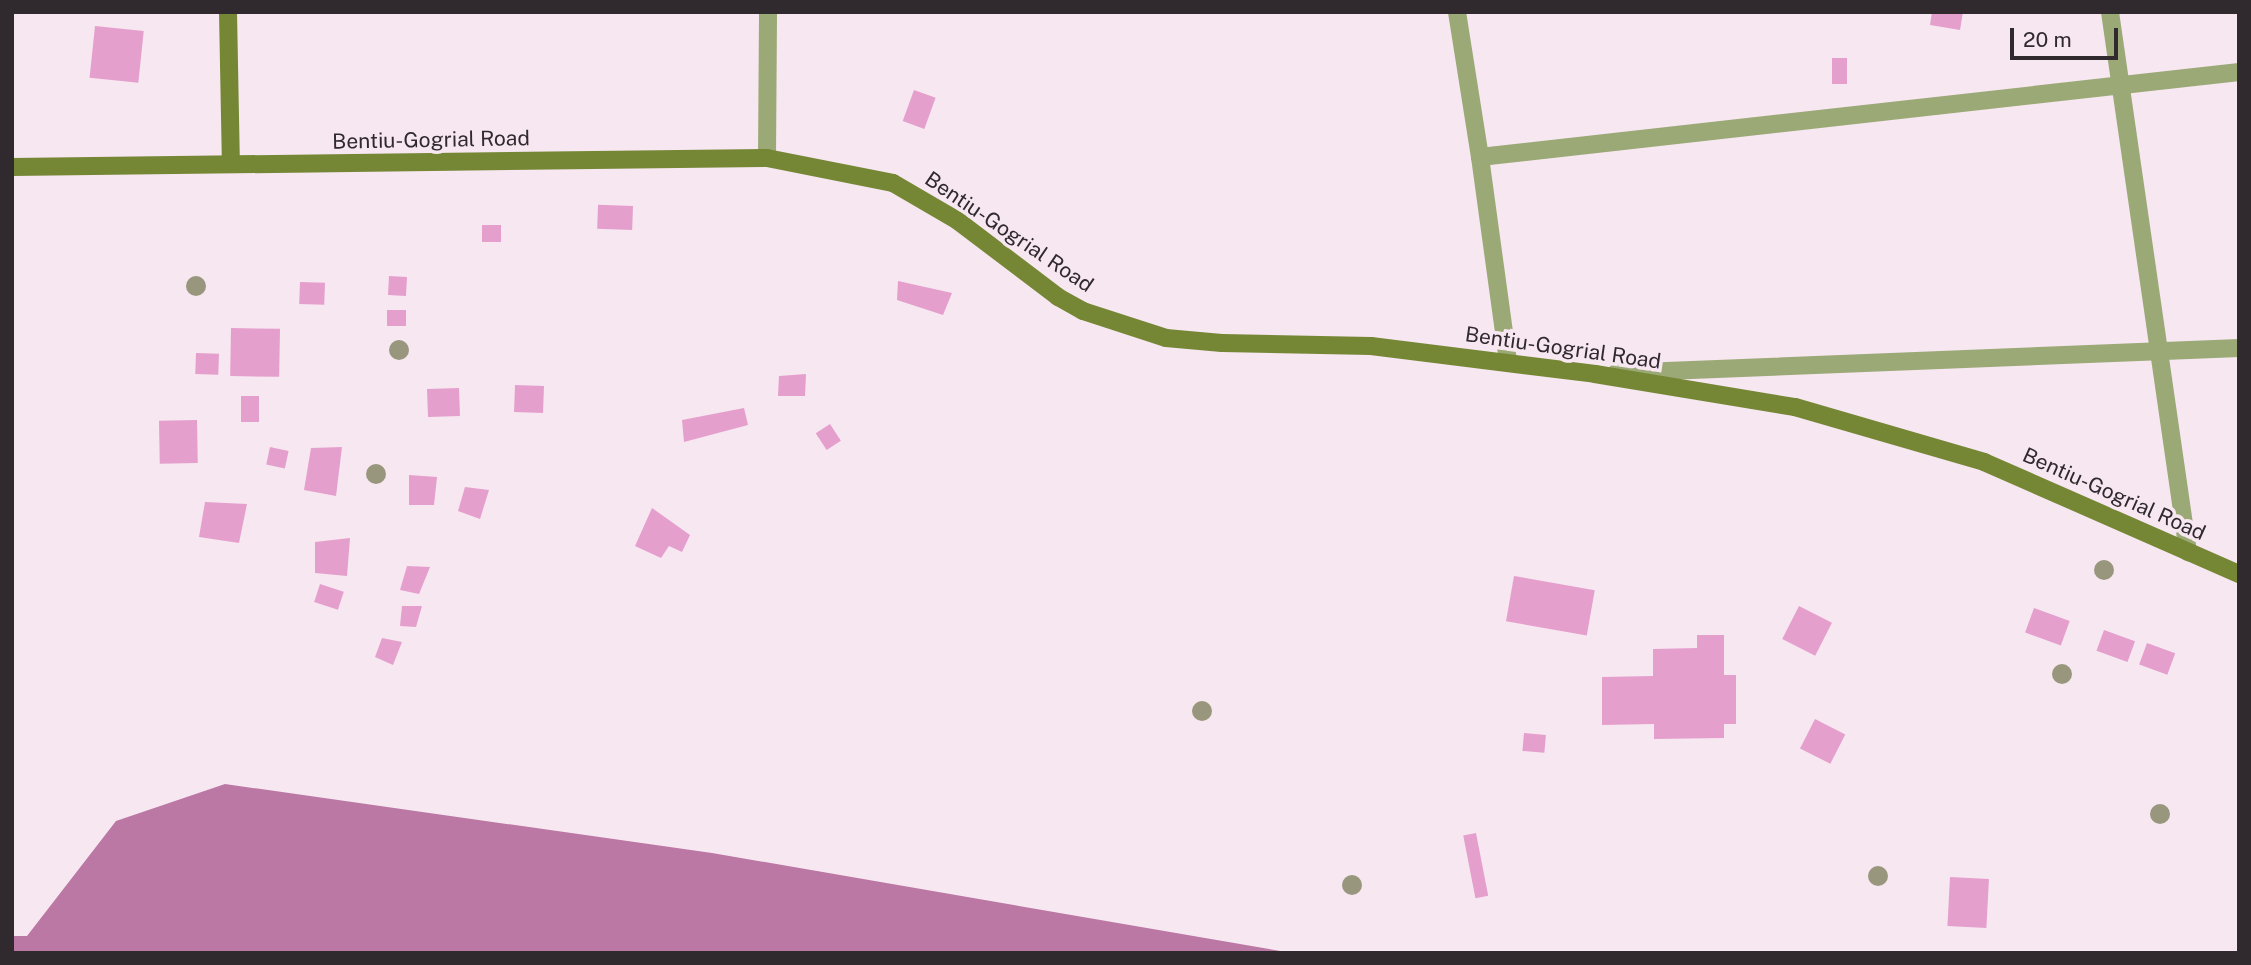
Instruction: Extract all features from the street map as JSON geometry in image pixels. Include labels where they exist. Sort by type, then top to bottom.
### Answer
[{"type":"main road","points":[[228,12],[231,164]]},
{"type":"main road","name":"Bentiu-Gogrial Road","points":[[12,167],[767,158],[893,183],[958,221],[1058,297],[1083,311],[1166,338],[1222,343],[1371,346],[1595,374],[1795,407],[1984,462],[2239,574]]},
{"type":"street","points":[[767,158],[768,12]]},
{"type":"street","points":[[1457,12],[1508,362]]},
{"type":"street","points":[[2110,12],[2188,552]]},
{"type":"street","points":[[1480,157],[2239,72]]},
{"type":"street","points":[[1595,374],[2239,348]]},
{"type":"shaded area","points":[[225,784],[712,853],[1292,953],[12,953],[12,936],[27,936],[116,821]]},
{"type":"building","points":[[1932,12],[1963,12],[1960,30],[1930,25]]},
{"type":"building","points":[[95,26],[144,31],[138,83],[90,78]]},
{"type":"building","points":[[1832,58],[1847,58],[1847,84],[1832,84]]},
{"type":"building","points":[[914,90],[936,98],[924,129],[903,121]]},
{"type":"building","points":[[598,205],[633,206],[632,230],[597,229]]},
{"type":"building","points":[[482,225],[501,225],[501,242],[482,242]]},
{"type":"building","points":[[389,276],[407,277],[406,296],[388,295]]},
{"type":"building","points":[[898,281],[952,293],[943,315],[897,300]]},
{"type":"building","points":[[300,282],[325,283],[324,305],[299,304]]},
{"type":"building","points":[[387,310],[406,310],[406,326],[387,326]]},
{"type":"building","points":[[231,328],[280,329],[279,377],[230,376]]},
{"type":"building","points":[[196,353],[219,354],[218,375],[195,374]]},
{"type":"building","points":[[806,374],[805,396],[778,396],[779,376]]},
{"type":"building","points":[[515,385],[544,386],[543,413],[514,412]]},
{"type":"building","points":[[459,388],[460,416],[428,417],[427,389]]},
{"type":"building","points":[[241,396],[259,396],[259,422],[241,422]]},
{"type":"building","points":[[744,408],[748,425],[684,442],[682,420]]},
{"type":"building","points":[[197,420],[198,463],[160,464],[159,421]]},
{"type":"building","points":[[830,424],[841,441],[827,450],[816,433]]},
{"type":"building","points":[[270,447],[289,451],[285,469],[266,465]]},
{"type":"building","points":[[342,447],[336,496],[304,490],[311,448]]},
{"type":"building","points":[[409,475],[437,477],[434,505],[409,505]]},
{"type":"building","points":[[465,487],[489,490],[480,519],[458,511]]},
{"type":"building","points":[[205,502],[247,504],[239,543],[199,537]]},
{"type":"building","points":[[652,508],[690,535],[682,552],[669,546],[661,558],[635,546]]},
{"type":"building","points":[[350,538],[347,576],[315,573],[315,542]]},
{"type":"building","points":[[407,566],[430,567],[419,594],[400,590]]},
{"type":"building","points":[[1514,576],[1595,590],[1587,636],[1506,621]]},
{"type":"building","points":[[320,584],[344,592],[338,610],[314,602]]},
{"type":"building","points":[[402,606],[422,606],[416,627],[400,626]]},
{"type":"building","points":[[1799,606],[1832,623],[1815,656],[1782,639]]},
{"type":"building","points":[[2034,608],[2070,621],[2061,645],[2025,632]]},
{"type":"building","points":[[2104,630],[2135,641],[2127,662],[2096,651]]},
{"type":"building","points":[[1697,635],[1724,635],[1724,675],[1736,675],[1736,724],[1724,724],[1724,738],[1654,739],[1654,724],[1602,725],[1602,677],[1653,676],[1653,649],[1697,648]]},
{"type":"building","points":[[382,638],[402,642],[393,665],[375,657]]},
{"type":"building","points":[[2147,643],[2175,653],[2167,675],[2139,665]]},
{"type":"building","points":[[1815,719],[1845,734],[1830,764],[1800,748]]},
{"type":"building","points":[[1524,733],[1546,735],[1544,753],[1522,751]]},
{"type":"building","points":[[1476,833],[1488,896],[1475,898],[1463,835]]},
{"type":"building","points":[[1950,877],[1989,879],[1986,928],[1947,926]]}]
